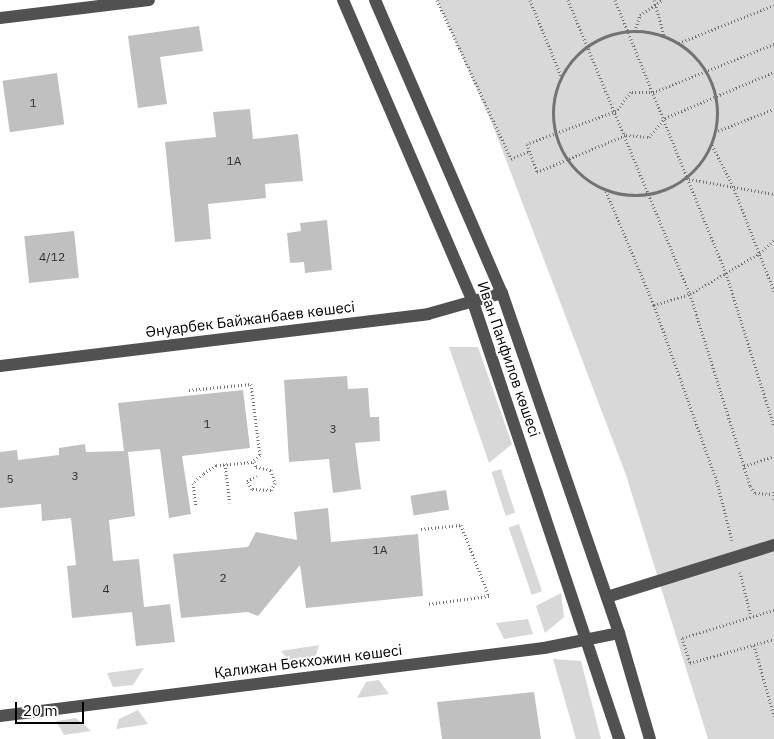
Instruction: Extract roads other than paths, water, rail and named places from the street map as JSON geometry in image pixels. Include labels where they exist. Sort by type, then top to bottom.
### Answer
[{"type":"street","points":[[0,18],[149,0]]},
{"type":"street","name":"Иван Панфилов көшесі","points":[[342,0],[473,302],[589,640],[619,739]]},
{"type":"street","name":"Иван Панфилов көшесі","points":[[375,0],[502,293],[619,633],[650,739]]},
{"type":"street","name":"Әнуарбек Байжанбаев көшесі","points":[[0,366],[428,314],[502,293]]},
{"type":"street","points":[[606,597],[774,545]]},
{"type":"street","name":"Қалижан Бекхожин көшесі","points":[[0,716],[589,640],[619,633]]}]
